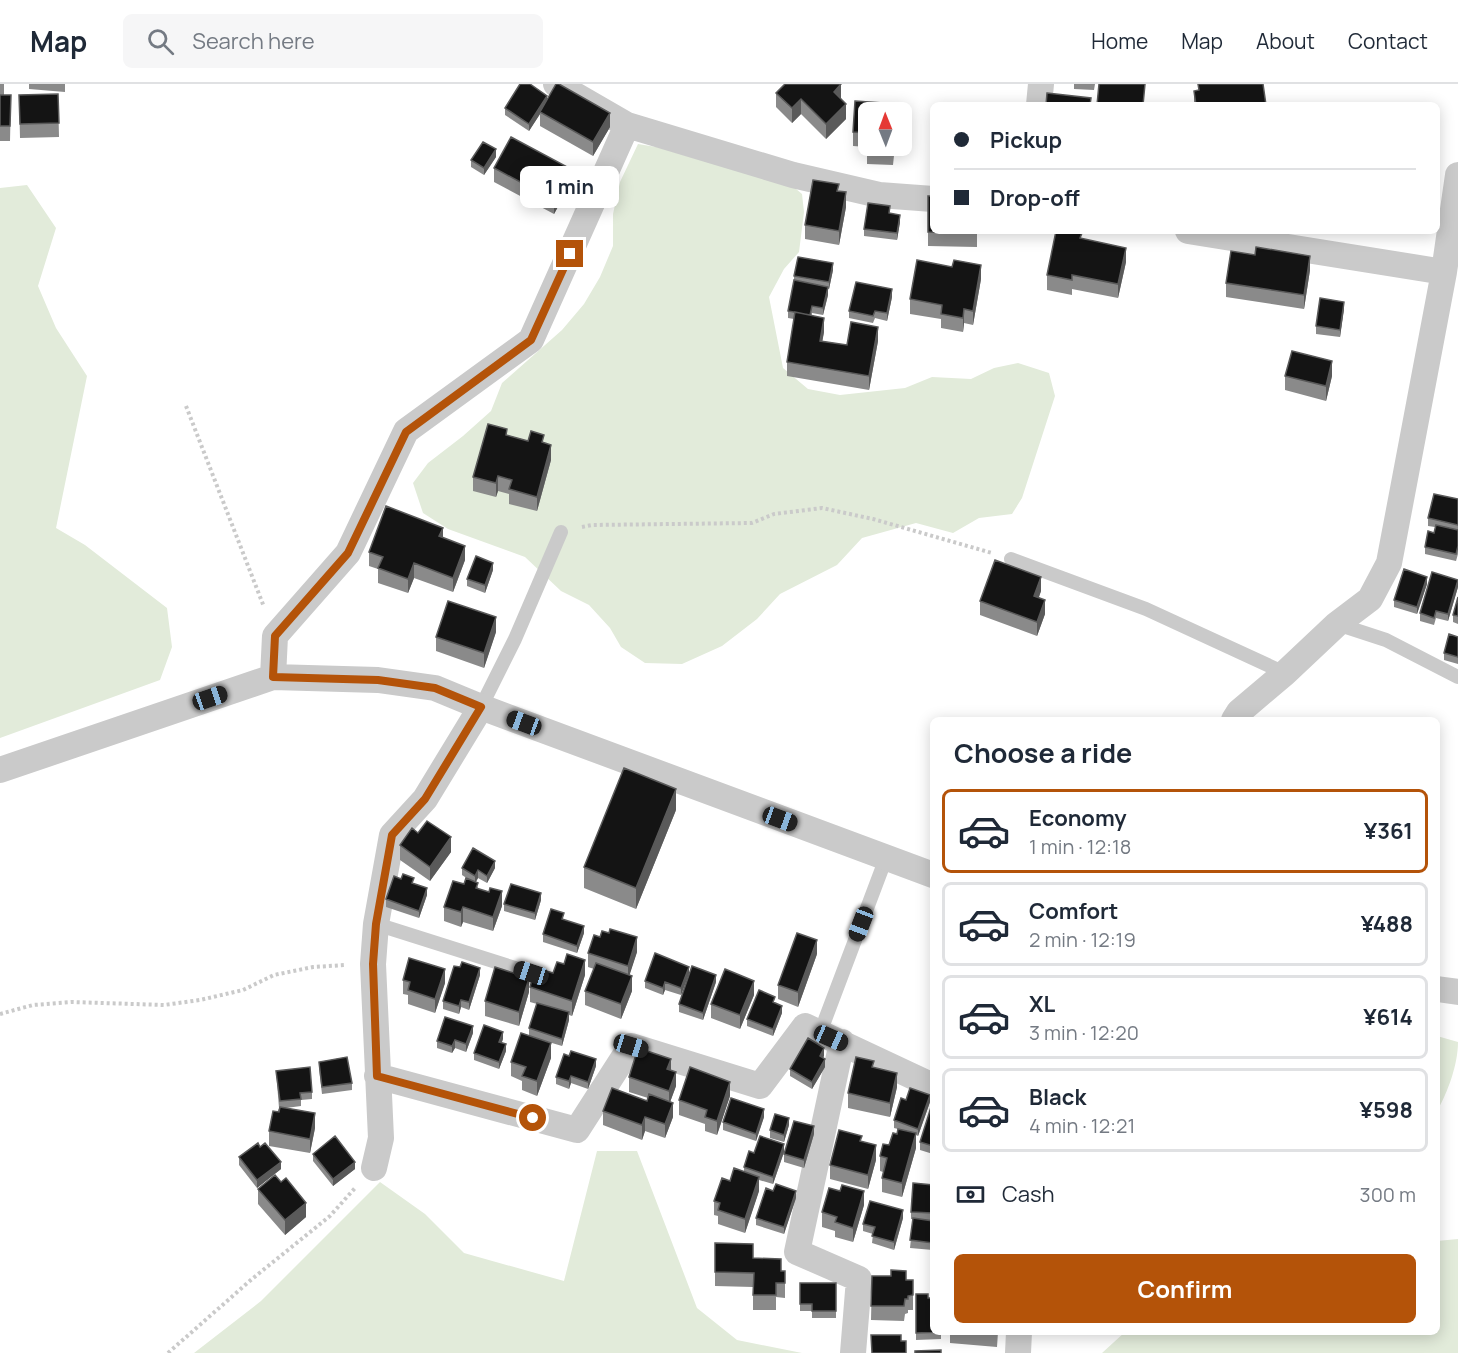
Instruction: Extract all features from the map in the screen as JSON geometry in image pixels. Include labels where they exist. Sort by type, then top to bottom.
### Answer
[{"type":"street","points":[[556,84],[627,125],[793,175],[879,195],[930,199]]},
{"type":"street","points":[[1039,102],[1041,84]]},
{"type":"street","points":[[273,677],[275,636],[348,553],[406,432],[531,340],[627,125]]},
{"type":"street","points":[[1236,717],[1337,624],[1370,599],[1389,563],[1451,273],[1458,175]]},
{"type":"street","points":[[1207,234],[1451,273]]},
{"type":"street","points":[[0,770],[273,677],[378,680],[435,688],[930,874]]},
{"type":"street","points":[[374,1168],[381,1138],[373,964],[376,924],[392,835],[425,799],[481,707]]},
{"type":"street","points":[[1440,989],[1458,992]]},
{"type":"street","points":[[377,1076],[577,1130],[631,1046],[760,1086],[805,1026],[930,1085]]},
{"type":"street","points":[[831,1038],[797,1252],[859,1279],[853,1353]]},
{"type":"street","points":[[1018,1353],[1019,1335]]},
{"type":"lane","points":[[481,707],[515,639],[561,532]]},
{"type":"lane","points":[[1011,559],[1146,609],[1285,674]]},
{"type":"lane","points":[[1337,624],[1386,640],[1458,677]]},
{"type":"lane","points":[[831,1038],[886,858]]},
{"type":"lane","points":[[376,924],[531,973]]},
{"type":"path","points":[[186,406],[275,636]]},
{"type":"path","points":[[561,532],[592,525],[752,523],[774,514],[822,508],[873,519],[1011,559]]},
{"type":"path","points":[[0,1014],[33,1005],[72,1002],[173,1004],[243,990],[274,975],[313,967],[373,964]]},
{"type":"path","points":[[168,1353],[252,1279],[330,1216],[374,1168]]},
{"type":"green space","points":[[638,144],[668,149],[789,183],[802,194],[804,212],[799,252],[784,269],[769,297],[783,368],[808,389],[840,395],[905,388],[932,377],[971,379],[994,368],[1018,363],[1049,373],[1055,396],[1022,498],[1012,514],[979,518],[953,533],[916,523],[862,538],[837,565],[780,594],[757,619],[722,646],[682,664],[645,663],[621,647],[610,628],[589,605],[561,591],[525,557],[448,529],[423,513],[413,483],[428,463],[491,411],[502,383],[562,330],[584,304],[600,277],[613,246],[613,214],[620,182]]},
{"type":"green space","points":[[27,185],[56,228],[38,286],[56,328],[87,376],[56,528],[85,545],[167,608],[172,647],[160,680],[0,738],[0,188]]},
{"type":"green space","points":[[1440,1037],[1458,1042],[1452,1078],[1440,1105]]},
{"type":"green space","points":[[597,1151],[637,1151],[697,1308],[737,1340],[802,1353],[194,1353],[261,1301],[380,1182],[425,1214],[464,1253],[564,1281]]},
{"type":"green space","points":[[1458,1239],[1458,1353],[1102,1353],[1122,1335],[1440,1335],[1440,1241]]},
{"type":"building","points":[[520,84],[530,84],[547,96],[529,124],[505,108]]},
{"type":"building","points":[[556,84],[610,113],[593,142],[540,112]]},
{"type":"building","points":[[785,84],[841,84],[834,92],[846,104],[826,124],[801,99],[792,108],[776,93]]},
{"type":"building","points":[[1099,84],[1145,84],[1143,102],[1097,102]]},
{"type":"building","points":[[1198,84],[1263,84],[1266,102],[1196,102],[1194,91],[1199,90]]},
{"type":"building","points":[[1047,93],[1091,98],[1090,102],[1046,102]]},
{"type":"building","points":[[58,94],[59,123],[20,124],[19,95]]},
{"type":"building","points":[[0,95],[11,95],[10,126],[0,126]]},
{"type":"building","points":[[855,101],[869,102],[858,102],[858,132],[853,132]]},
{"type":"building","points":[[511,137],[571,169],[554,200],[494,168]]},
{"type":"building","points":[[483,142],[496,149],[484,168],[471,160]]},
{"type":"building","points":[[813,180],[839,184],[837,191],[846,192],[839,231],[805,225]]},
{"type":"building","points":[[928,196],[930,196],[930,232],[928,232]]},
{"type":"building","points":[[868,203],[890,206],[889,213],[900,215],[897,233],[864,229]]},
{"type":"building","points":[[1055,234],[1082,234],[1080,238],[1126,248],[1118,284],[1072,275],[1072,280],[1047,275]]},
{"type":"building","points":[[1256,247],[1310,256],[1304,295],[1226,283],[1231,251],[1255,255]]},
{"type":"building","points":[[798,257],[833,263],[829,282],[794,276]]},
{"type":"building","points":[[917,260],[952,267],[954,260],[981,265],[973,311],[964,309],[963,318],[941,314],[942,305],[910,299]]},
{"type":"building","points":[[794,280],[828,287],[823,308],[812,306],[810,315],[788,311]]},
{"type":"building","points":[[856,282],[892,289],[887,313],[875,311],[873,316],[849,311]]},
{"type":"building","points":[[1320,298],[1344,302],[1340,330],[1316,326]]},
{"type":"building","points":[[795,312],[824,318],[820,341],[847,345],[851,322],[878,327],[869,376],[787,362]]},
{"type":"building","points":[[1292,351],[1332,361],[1326,386],[1285,376]]},
{"type":"building","points":[[488,424],[507,429],[506,435],[528,441],[531,431],[544,435],[542,442],[551,445],[537,497],[509,489],[512,480],[498,476],[496,483],[473,477]]},
{"type":"building","points":[[1434,494],[1458,499],[1458,525],[1428,518]]},
{"type":"building","points":[[386,506],[443,528],[439,536],[465,546],[453,578],[414,563],[408,579],[378,568],[383,557],[369,552]]},
{"type":"building","points":[[1436,525],[1458,530],[1456,554],[1425,547],[1428,531],[1434,533]]},
{"type":"building","points":[[476,556],[493,563],[485,585],[467,579]]},
{"type":"building","points":[[995,560],[1041,577],[1034,596],[1045,600],[1037,622],[980,601]]},
{"type":"building","points":[[1404,569],[1427,577],[1417,607],[1394,600]]},
{"type":"building","points":[[1432,572],[1458,580],[1448,614],[1436,611],[1434,618],[1420,613]]},
{"type":"building","points":[[1458,597],[1458,616],[1453,615]]},
{"type":"building","points":[[448,601],[496,617],[484,653],[436,637]]},
{"type":"building","points":[[1449,634],[1458,637],[1458,657],[1444,653]]},
{"type":"building","points":[[624,768],[676,789],[636,888],[584,867]]},
{"type":"building","points":[[427,821],[451,837],[430,867],[400,845],[412,828],[418,833]]},
{"type":"building","points":[[473,848],[495,861],[487,876],[478,870],[475,876],[462,868]]},
{"type":"building","points":[[403,874],[414,878],[412,883],[427,888],[419,911],[386,899],[394,876],[401,879]]},
{"type":"building","points":[[466,878],[478,883],[476,888],[489,892],[490,888],[502,891],[493,917],[463,907],[461,912],[444,907],[453,881],[464,884]]},
{"type":"building","points":[[511,884],[541,893],[535,913],[504,904]]},
{"type":"building","points":[[551,909],[564,913],[562,919],[584,926],[577,946],[543,934]]},
{"type":"building","points":[[610,929],[637,937],[628,966],[588,953],[594,935],[600,937],[602,931],[609,933]]},
{"type":"building","points":[[797,933],[817,940],[798,992],[778,985]]},
{"type":"building","points":[[655,953],[689,967],[681,988],[665,982],[663,988],[645,981]]},
{"type":"building","points":[[567,954],[585,960],[572,1001],[530,987],[536,968],[553,973],[557,962],[564,964]]},
{"type":"building","points":[[409,958],[445,969],[435,999],[408,990],[410,982],[403,980]]},
{"type":"building","points":[[462,962],[480,968],[469,1002],[461,1000],[459,1006],[443,1001],[454,966],[460,967]]},
{"type":"building","points":[[596,963],[632,976],[621,1004],[585,991]]},
{"type":"building","points":[[692,966],[716,975],[703,1013],[679,1004]]},
{"type":"building","points":[[495,967],[529,978],[519,1012],[485,1001]]},
{"type":"building","points":[[725,969],[754,981],[740,1015],[711,1004]]},
{"type":"building","points":[[759,990],[775,997],[773,1002],[782,1006],[773,1029],[747,1019]]},
{"type":"building","points":[[537,1003],[569,1012],[562,1039],[529,1028]]},
{"type":"building","points":[[445,1017],[473,1026],[466,1044],[455,1040],[452,1046],[437,1041]]},
{"type":"building","points":[[484,1025],[503,1032],[499,1042],[506,1044],[499,1062],[474,1053]]},
{"type":"building","points":[[521,1033],[551,1043],[537,1081],[522,1076],[526,1067],[511,1062]]},
{"type":"building","points":[[808,1038],[824,1048],[820,1056],[825,1059],[812,1082],[790,1069]]},
{"type":"building","points":[[638,1048],[671,1059],[667,1069],[676,1072],[669,1091],[629,1077]]},
{"type":"building","points":[[571,1051],[596,1059],[588,1082],[571,1076],[569,1081],[556,1077],[564,1054],[569,1056]]},
{"type":"building","points":[[347,1057],[352,1083],[322,1087],[319,1062]]},
{"type":"building","points":[[856,1057],[874,1061],[872,1067],[897,1073],[890,1103],[848,1093]]},
{"type":"building","points":[[310,1067],[312,1092],[300,1093],[301,1099],[280,1101],[276,1071]]},
{"type":"building","points":[[690,1067],[730,1082],[717,1121],[705,1117],[707,1110],[679,1100]]},
{"type":"building","points":[[612,1088],[647,1101],[649,1094],[673,1103],[665,1124],[645,1117],[642,1125],[603,1111]]},
{"type":"building","points":[[910,1088],[930,1095],[918,1129],[894,1120],[901,1098],[906,1100]]},
{"type":"building","points":[[731,1098],[764,1109],[756,1134],[723,1122]]},
{"type":"building","points":[[280,1107],[315,1113],[310,1139],[269,1131],[273,1111],[279,1112]]},
{"type":"building","points":[[930,1110],[930,1145],[920,1142]]},
{"type":"building","points":[[775,1114],[789,1118],[784,1135],[770,1130]]},
{"type":"building","points":[[794,1121],[814,1126],[804,1160],[784,1154]]},
{"type":"building","points":[[898,1129],[916,1133],[902,1183],[882,1178],[887,1158],[880,1156],[883,1144],[889,1145],[893,1133],[897,1134]]},
{"type":"building","points":[[839,1130],[862,1136],[860,1141],[876,1145],[868,1175],[830,1165]]},
{"type":"building","points":[[335,1136],[355,1162],[333,1179],[313,1154]]},
{"type":"building","points":[[760,1136],[784,1144],[773,1177],[744,1167],[749,1151],[754,1153]]},
{"type":"building","points":[[258,1143],[260,1147],[265,1143],[281,1162],[257,1180],[239,1157]]},
{"type":"building","points":[[734,1168],[759,1177],[745,1219],[718,1210],[720,1203],[714,1201],[722,1178],[730,1181]]},
{"type":"building","points":[[275,1175],[281,1182],[286,1178],[306,1203],[285,1220],[258,1189]]},
{"type":"building","points":[[913,1183],[930,1185],[930,1213],[911,1212]]},
{"type":"building","points":[[776,1184],[796,1191],[784,1227],[756,1218],[766,1188],[773,1191]]},
{"type":"building","points":[[842,1185],[864,1191],[853,1228],[835,1222],[837,1217],[822,1212],[829,1188],[840,1191]]},
{"type":"building","points":[[870,1201],[903,1210],[894,1242],[872,1236],[875,1227],[863,1224]]},
{"type":"building","points":[[913,1218],[930,1221],[930,1243],[910,1240]]},
{"type":"building","points":[[715,1243],[753,1244],[753,1258],[781,1259],[781,1271],[785,1271],[785,1283],[776,1283],[776,1295],[753,1295],[754,1273],[715,1272]]},
{"type":"building","points":[[891,1270],[906,1271],[906,1280],[913,1280],[913,1295],[905,1299],[904,1306],[871,1306],[872,1276],[891,1276]]},
{"type":"building","points":[[800,1283],[836,1283],[836,1311],[812,1311],[812,1304],[800,1304]]},
{"type":"building","points":[[916,1294],[928,1294],[930,1332],[916,1333]]},
{"type":"building","points":[[871,1335],[901,1335],[901,1341],[906,1341],[906,1353],[872,1353]]},
{"type":"building","points":[[941,1350],[941,1353],[915,1353],[915,1351]]},
{"type":"route","points":[[533,1118],[377,1076],[373,964],[376,924],[392,835],[425,799],[481,707],[435,688],[378,680],[273,677],[275,636],[348,553],[406,432],[531,340],[570,254]]}]
